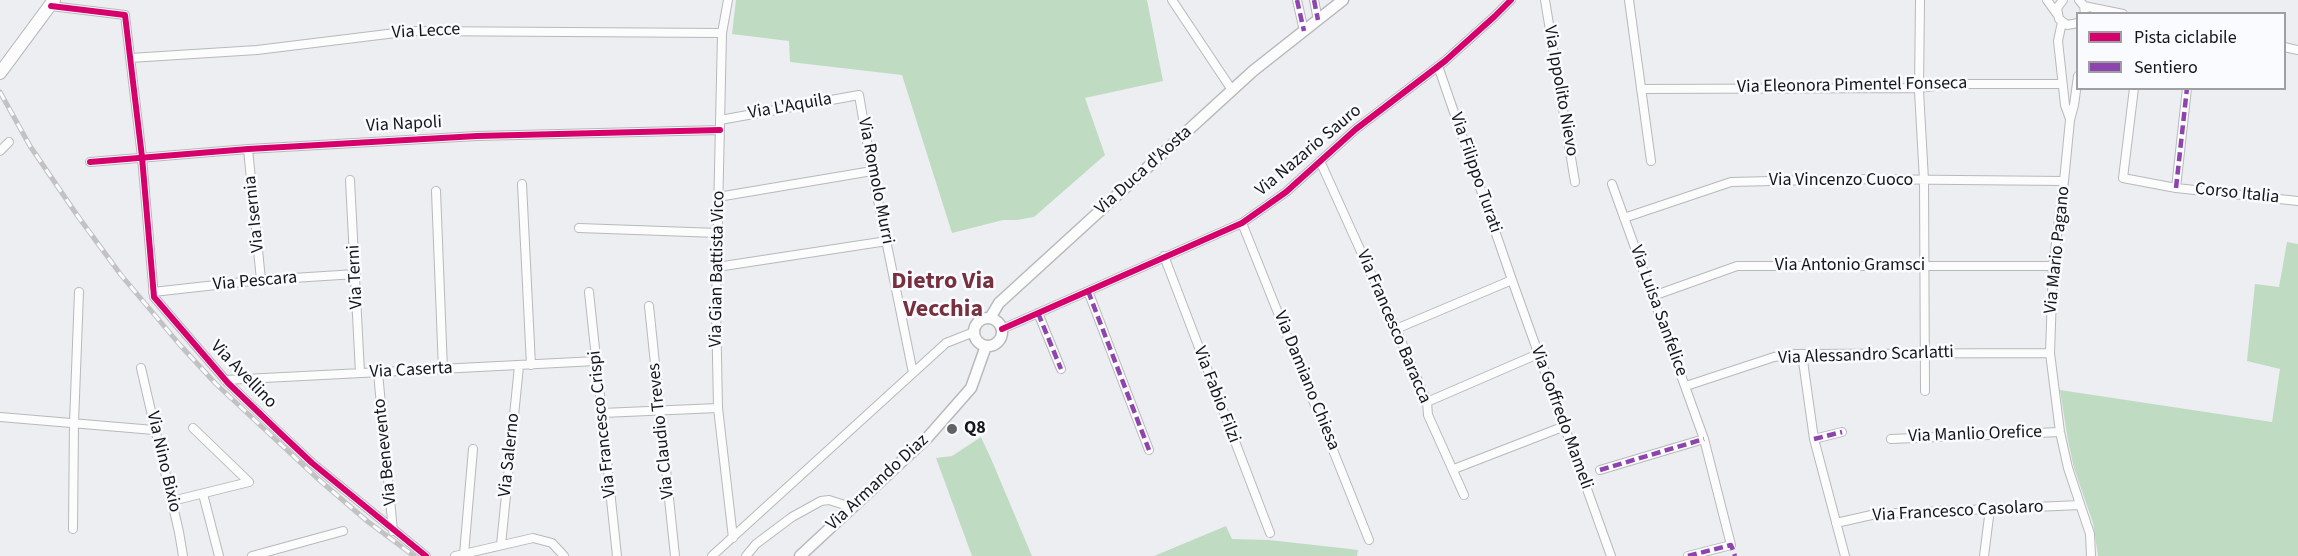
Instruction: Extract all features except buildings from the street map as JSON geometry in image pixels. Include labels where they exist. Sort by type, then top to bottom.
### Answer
[{"type":"main road","points":[[0,73],[52,3]]},
{"type":"street","name":"Via Gian Battista Vico","points":[[728,0],[722,33],[717,267],[718,408],[733,538]]},
{"type":"street","points":[[1172,0],[1232,90]]},
{"type":"street","points":[[1297,0],[1304,31]]},
{"type":"street","points":[[1314,0],[1318,20]]},
{"type":"street","name":"Via Duca d'Aosta","points":[[712,556],[946,343],[974,332],[977,322],[983,318],[990,318],[999,303],[1232,90],[1343,0]]},
{"type":"street","name":"Via Nazario Sauro","points":[[1002,328],[1242,223],[1286,192],[1356,129],[1438,66],[1496,16],[1511,0]]},
{"type":"street","name":"Via Ippolito Nievo","points":[[1545,0],[1575,182]]},
{"type":"street","points":[[1629,0],[1651,160]]},
{"type":"street","points":[[1920,0],[1919,88],[1924,180],[1924,391]]},
{"type":"street","points":[[2047,0],[2059,18],[2070,25],[2076,24]]},
{"type":"street","name":"Via Mario Pagano","points":[[2063,0],[2057,8],[2058,41],[2062,84],[2070,120]]},
{"type":"street","name":"Via Avellino","points":[[52,3],[125,15],[142,157],[154,297],[179,329],[225,380],[312,463],[426,556]]},
{"type":"street","points":[[2082,4],[2115,12]]},
{"type":"street","name":"Via Lecce","points":[[130,58],[257,51],[412,31],[722,33]]},
{"type":"street","name":"Via Filippo Turati","points":[[1438,66],[1512,280]]},
{"type":"street","name":"Via Eleonora Pimentel Fonseca","points":[[1641,89],[1919,88],[1952,84],[2062,84]]},
{"type":"street","name":"Via Mario Pagano","points":[[2076,90],[2070,120],[2052,266],[2050,353],[2060,432],[2090,534],[2091,556]]},
{"type":"street","name":"Corso Italia","points":[[2134,90],[2123,178],[2176,188],[2298,201]]},
{"type":"street","name":"Corso Italia","points":[[2176,188],[2187,90]]},
{"type":"street","name":"Via L'Aquila","points":[[720,120],[859,94]]},
{"type":"street","name":"Via Romolo Murri","points":[[859,94],[872,171],[914,373]]},
{"type":"street","name":"Via Napoli","points":[[90,162],[248,149],[477,136],[720,130]]},
{"type":"street","points":[[0,151],[9,142]]},
{"type":"street","name":"Via Isernia","points":[[248,149],[261,280]]},
{"type":"street","name":"Via Francesco Baracca","points":[[1320,161],[1396,329],[1427,402],[1428,415],[1464,495]]},
{"type":"street","points":[[718,197],[872,171]]},
{"type":"street","name":"Via Vincenzo Cuoco","points":[[1624,218],[1731,182],[1854,179],[2064,181]]},
{"type":"street","name":"Via Terni","points":[[350,180],[360,374]]},
{"type":"street","points":[[522,184],[531,365]]},
{"type":"street","name":"Via Luisa Sanfelice","points":[[1612,184],[1704,439],[1731,545],[1688,556]]},
{"type":"street","points":[[436,191],[443,370]]},
{"type":"street","name":"Via Damiano Chiesa","points":[[1242,223],[1369,540]]},
{"type":"street","points":[[579,228],[718,233]]},
{"type":"street","points":[[717,267],[887,241]]},
{"type":"street","name":"Via Fabio Filzi","points":[[1164,256],[1270,532]]},
{"type":"street","name":"Via Antonio Gramsci","points":[[1653,296],[1737,266],[2052,266]]},
{"type":"street","name":"Via Pescara","points":[[153,292],[261,280],[356,274]]},
{"type":"street","points":[[1396,329],[1512,280]]},
{"type":"street","name":"Via Goffredo Mameli","points":[[1512,280],[1611,556]]},
{"type":"street","points":[[1088,291],[1149,450]]},
{"type":"street","points":[[73,529],[79,292]]},
{"type":"street","name":"Via Francesco Crispi","points":[[589,292],[617,556]]},
{"type":"street","name":"Via Claudio Treves","points":[[649,306],[675,556]]},
{"type":"street","points":[[1038,313],[1061,369]]},
{"type":"street","points":[[974,332],[977,340],[986,346],[999,341],[1002,328],[997,320],[990,318]]},
{"type":"street","name":"Via Armando Diaz","points":[[800,556],[928,437],[971,388],[986,346]]},
{"type":"street","name":"Via Alessandro Scarlatti","points":[[1686,386],[1774,357],[1802,354],[2050,353]]},
{"type":"street","points":[[1427,402],[1538,354]]},
{"type":"street","points":[[1802,354],[1814,439],[1845,556]]},
{"type":"street","name":"Via Caserta","points":[[225,380],[596,361]]},
{"type":"street","name":"Via Salerno","points":[[501,545],[519,366]]},
{"type":"street","name":"Via Nino Bixio","points":[[141,368],[183,556]]},
{"type":"street","name":"Via Benevento","points":[[378,373],[393,531]]},
{"type":"street","points":[[602,413],[718,408]]},
{"type":"street","points":[[0,417],[154,430]]},
{"type":"street","points":[[1454,469],[1565,426]]},
{"type":"street","points":[[172,501],[249,482],[193,428]]},
{"type":"street","points":[[1814,439],[1842,432]]},
{"type":"street","name":"Via Manlio Orefice","points":[[1891,439],[2060,432]]},
{"type":"street","points":[[1600,470],[1704,439]]},
{"type":"street","points":[[473,449],[459,555],[533,538],[552,543],[564,556]]},
{"type":"street","points":[[203,494],[219,556]]},
{"type":"street","points":[[746,556],[756,544],[785,522],[821,501],[829,500],[851,507]]},
{"type":"street","name":"Via Francesco Casolaro","points":[[1836,523],[1876,514],[2080,505]]},
{"type":"street","points":[[1984,556],[1990,509]]},
{"type":"street","points":[[252,556],[343,531]]},
{"type":"green space","points":[[736,0],[1147,0],[1163,81],[1085,98],[1105,155],[1034,217],[1003,220],[952,233],[902,75],[790,62],[789,41],[732,34]]},
{"type":"green space","points":[[2287,242],[2298,244],[2298,556],[2098,556],[2093,523],[2074,468],[2060,390],[2272,422],[2280,369],[2247,361],[2255,284],[2279,287]]},
{"type":"green space","points":[[981,437],[1032,556],[972,556],[936,458],[952,456]]},
{"type":"green space","points":[[1226,526],[1232,539],[1269,540],[1358,550],[1357,556],[1154,556]]},
{"type":"railway","points":[[0,92],[30,146],[77,215],[121,275],[180,345],[216,384],[317,478],[367,521],[414,556]]},
{"type":"marked path","points":[[1297,0],[1304,31]]},
{"type":"marked path","points":[[1314,0],[1318,20]]},
{"type":"marked path","points":[[2176,188],[2187,90]]},
{"type":"marked path","points":[[1088,291],[1149,450]]},
{"type":"marked path","points":[[1038,313],[1061,369]]},
{"type":"marked path","points":[[1814,439],[1842,432]]},
{"type":"marked path","points":[[1600,470],[1704,439]]},
{"type":"marked path","points":[[1688,556],[1731,545],[1735,556]]},
{"type":"cycle path","points":[[1002,329],[1242,223],[1286,192],[1356,129],[1445,61],[1511,0]]},
{"type":"cycle path","points":[[51,6],[125,15],[142,157],[154,297],[228,383],[278,431],[312,463],[426,556]]},
{"type":"cycle path","points":[[90,162],[248,149],[477,136],[720,130]]},
{"type":"place","name":"Q8","points":[[952,429]]},
{"type":"district","name":"Dietro Via Vecchia","points":[[943,297]]}]
